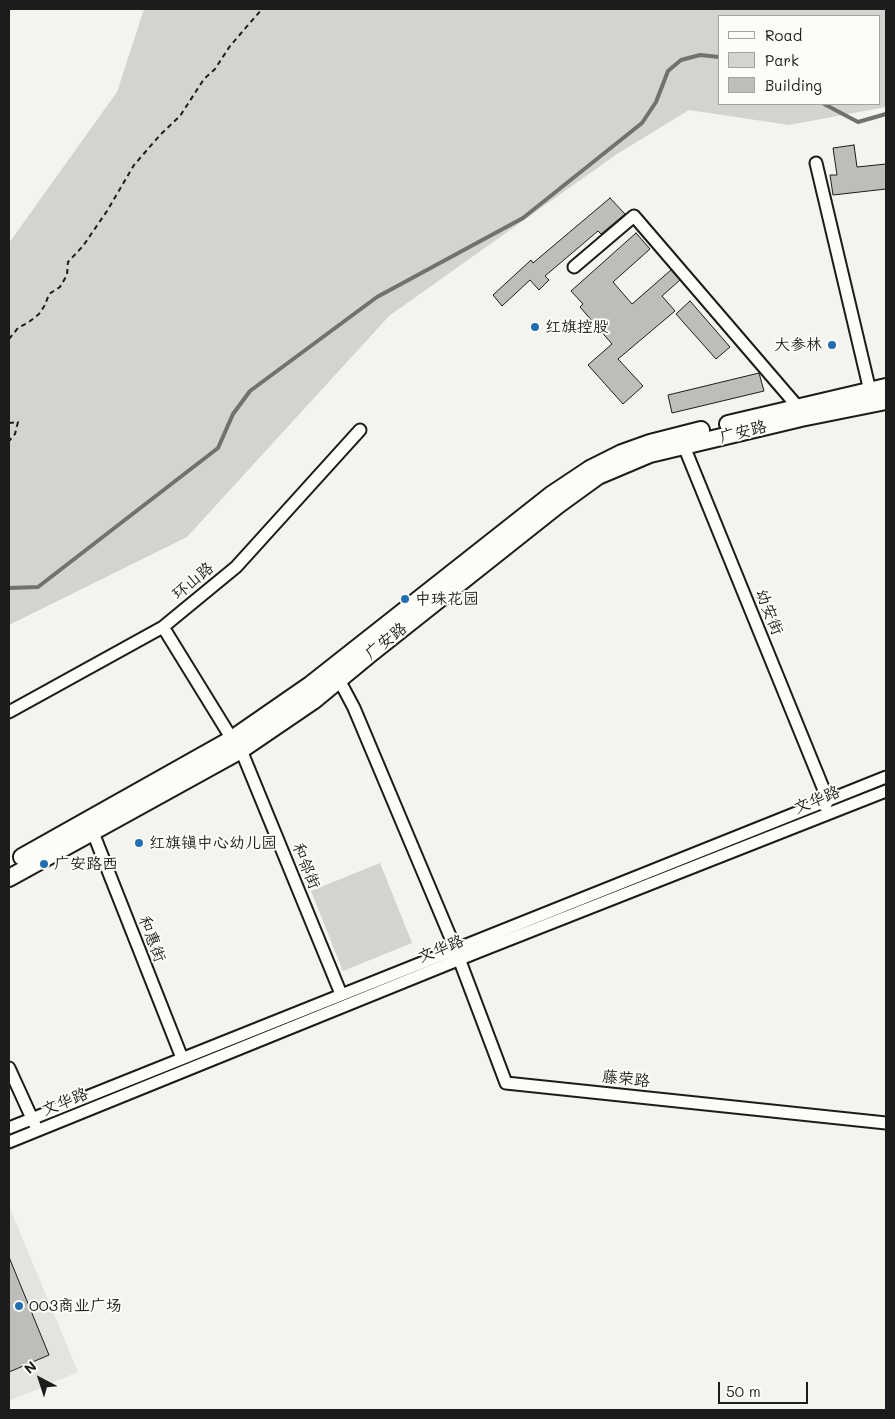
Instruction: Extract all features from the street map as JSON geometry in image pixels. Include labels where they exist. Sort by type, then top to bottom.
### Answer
[{"type":"street","points":[[816,163],[870,391]]},
{"type":"street","points":[[574,267],[634,216],[800,412]]},
{"type":"street","name":"广安路","points":[[9,878],[90,826],[313,701],[336,673],[598,476],[681,441],[800,412],[886,387]]},
{"type":"street","name":"广安路","points":[[800,412],[886,401]]},
{"type":"street","name":"环山路","points":[[9,712],[163,627],[236,567],[360,430]]},
{"type":"street","name":"幼安街","points":[[681,441],[828,800]]},
{"type":"street","name":"和邻街","points":[[163,627],[236,744],[341,994]]},
{"type":"street","points":[[336,673],[354,708],[457,954]]},
{"type":"street","name":"文华路","points":[[9,1142],[886,777]]},
{"type":"street","name":"文华路","points":[[9,1128],[341,994],[457,954],[886,790]]},
{"type":"street","points":[[819,817],[828,800]]},
{"type":"street","name":"广安路","points":[[9,865],[90,826]]},
{"type":"street","name":"和惠街","points":[[90,826],[182,1058]]},
{"type":"street","name":"藤荣路","points":[[457,954],[506,1083],[886,1123]]},
{"type":"street","points":[[9,1068],[37,1130]]},
{"type":"path","points":[[9,339],[18,328],[39,314],[49,294],[60,287],[67,275],[68,262],[83,246],[107,212],[134,165],[161,134],[180,116],[204,79],[215,69],[230,46],[262,9]]},
{"type":"path","points":[[9,423],[18,422],[15,434],[9,441]]},
{"type":"shaded area","name":"003商业广场","points":[[9,1206],[78,1372],[9,1401]]},
{"type":"green space","points":[[144,9],[886,9],[886,107],[789,125],[689,110],[617,154],[389,316],[187,537],[9,625],[9,243],[117,92]]},
{"type":"green space","points":[[380,863],[412,943],[343,971],[311,891]]},
{"type":"building","points":[[854,145],[857,167],[886,164],[886,189],[833,195],[830,175],[837,175],[833,148]]},
{"type":"building","points":[[610,198],[625,214],[601,234],[598,231],[545,276],[549,280],[539,290],[530,280],[502,306],[493,295],[531,260],[533,263]]},
{"type":"building","points":[[636,233],[650,249],[613,282],[632,304],[671,270],[680,280],[662,296],[675,311],[618,359],[643,386],[623,404],[588,365],[612,344],[580,307],[583,304],[571,291]]},
{"type":"building","points":[[690,301],[730,347],[716,359],[676,314]]},
{"type":"building","points":[[759,373],[764,391],[672,413],[668,395]]},
{"type":"building","name":"003商业广场","points":[[9,1257],[49,1355],[9,1372]]},
{"type":"waterway","points":[[9,588],[38,587],[218,448],[233,414],[250,391],[377,297],[523,218],[642,123],[656,102],[668,71],[681,60],[700,55],[718,57]]},
{"type":"waterway","points":[[826,105],[858,122],[886,114]]},
{"type":"place","name":"红旗控股","points":[[535,327]]},
{"type":"place","name":"大参林","points":[[832,345]]},
{"type":"place","name":"中珠花园","points":[[405,599]]},
{"type":"place","name":"红旗镇中心幼儿园","points":[[139,843]]},
{"type":"place","name":"广安路西","points":[[44,864]]},
{"type":"place","name":"003商业广场","points":[[19,1306]]}]
